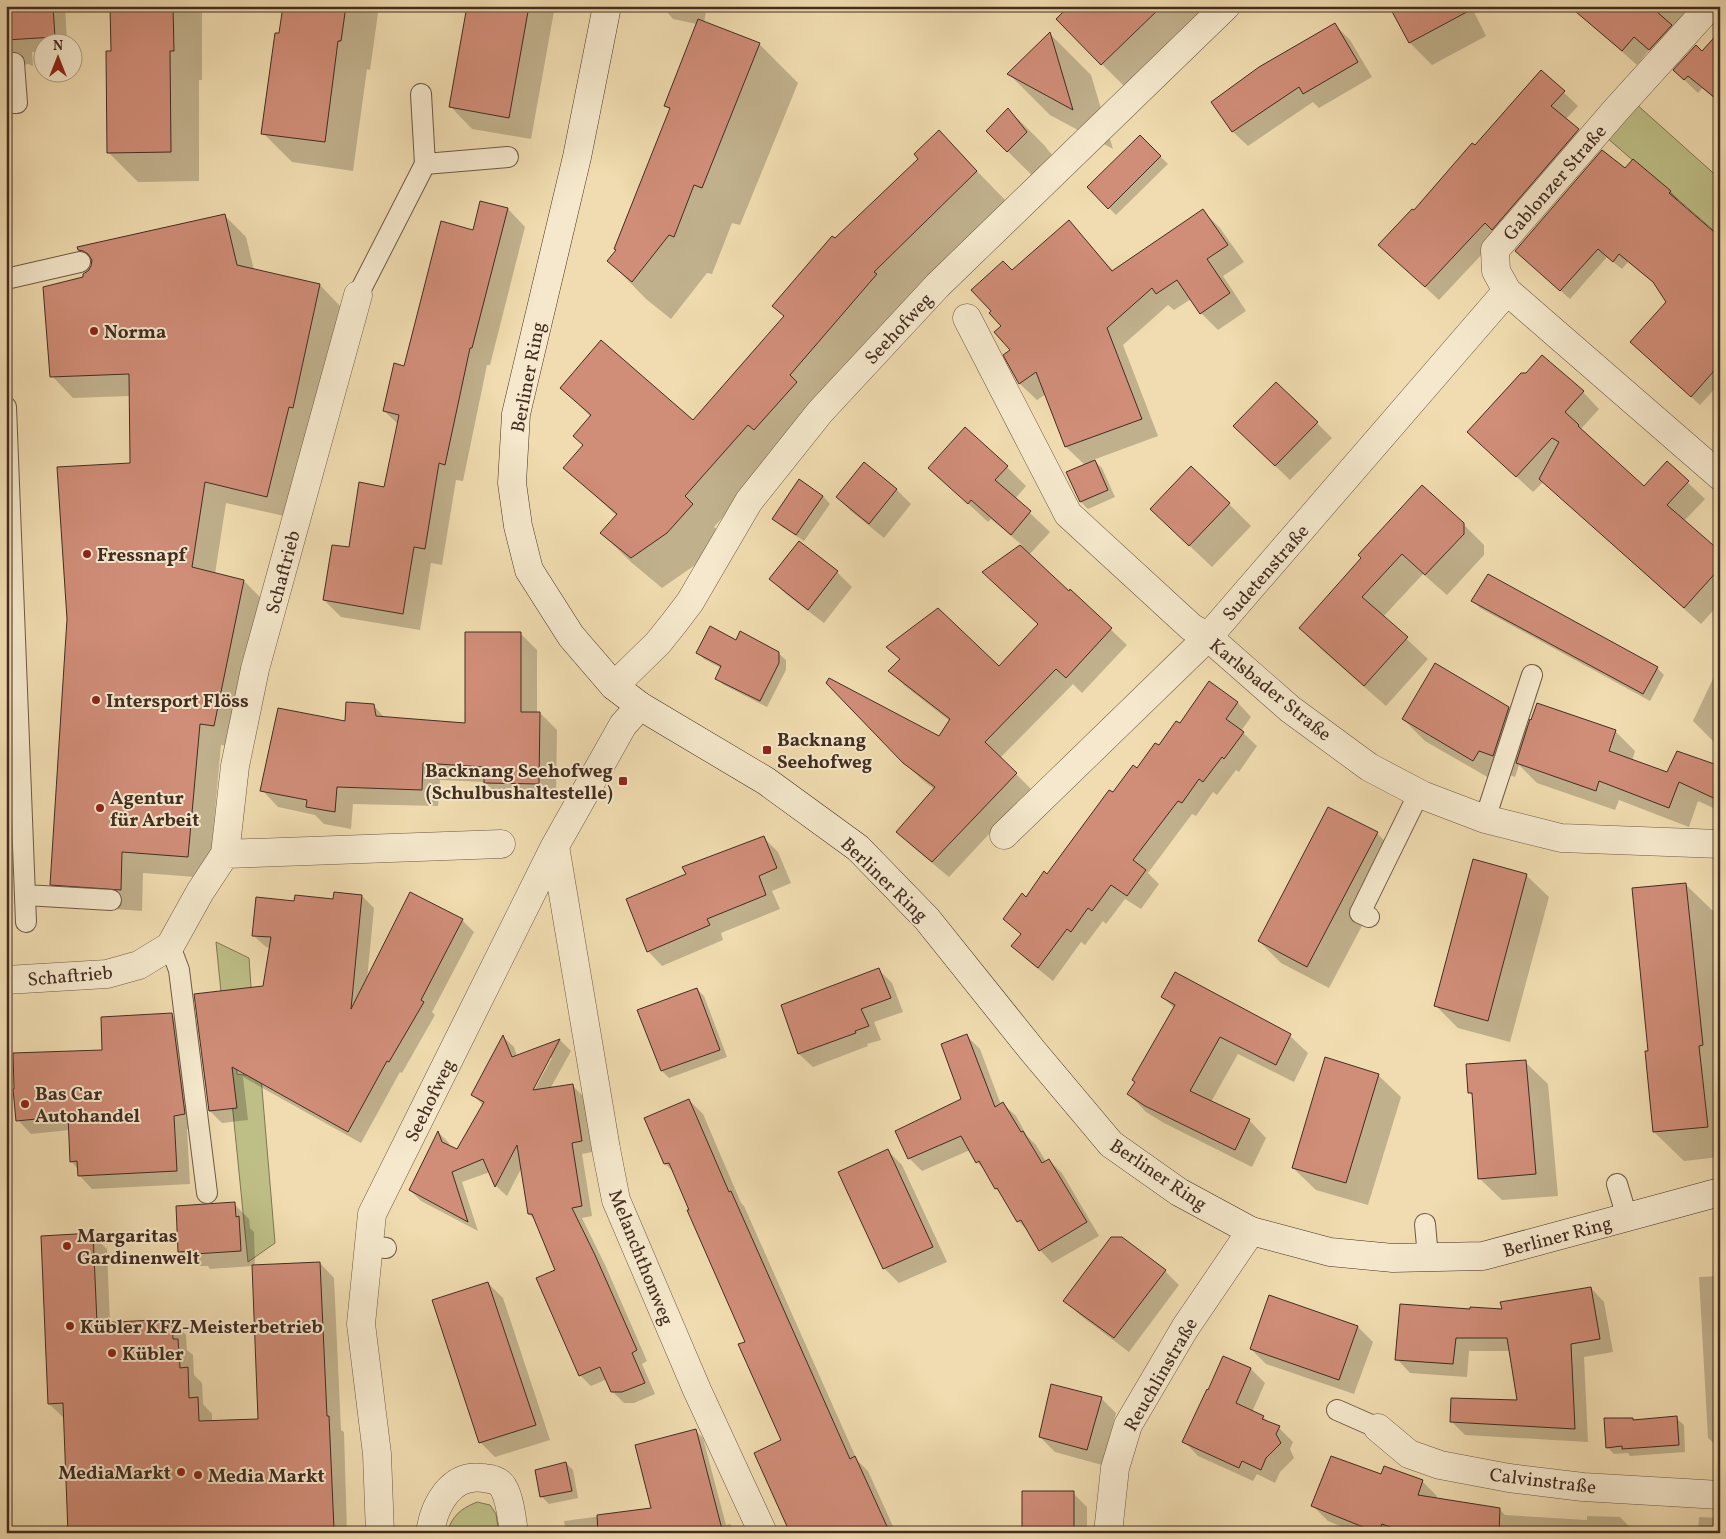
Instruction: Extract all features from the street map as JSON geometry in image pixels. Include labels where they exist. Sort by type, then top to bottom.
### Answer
[{"type":"street","name":"Berliner Ring","points":[[607,6],[577,158],[516,414],[512,483],[518,526],[529,570],[571,636],[614,686],[640,706],[766,781],[858,848],[927,918],[1032,1050],[1111,1144],[1179,1192],[1251,1231],[1330,1252],[1393,1258],[1483,1256],[1720,1192]]},
{"type":"street","name":"Seehofweg","points":[[614,686],[658,643],[690,602],[749,501],[820,412],[938,285],[1226,6]]},
{"type":"street","name":"Gablonzer Straße","points":[[1710,6],[1616,110],[1495,250],[1496,271],[1507,291],[1720,476]]},
{"type":"street","name":"Sudetenstraße","points":[[1004,835],[1208,638],[1507,291]]},
{"type":"street","name":"Schaftrieb","points":[[6,980],[107,974],[139,965],[170,946],[200,892],[225,854],[235,766],[255,669],[358,295]]},
{"type":"street","name":"Karlsbader Straße","points":[[967,318],[1068,514],[1191,627],[1208,638],[1290,709],[1369,767],[1418,793],[1497,826],[1561,838],[1634,846],[1720,844]]},
{"type":"street","name":"Seehofweg","points":[[380,1533],[378,1454],[361,1324],[378,1247],[372,1214],[555,846],[623,725],[640,706]]},
{"type":"street","points":[[225,854],[501,844]]},
{"type":"street","name":"Melanchthonweg","points":[[555,846],[616,1200],[697,1390],[763,1533]]},
{"type":"street","name":"Reuchlinstraße","points":[[1108,1533],[1115,1468],[1128,1425],[1185,1328],[1251,1231]]},
{"type":"street","name":"Calvinstraße","points":[[1378,1428],[1409,1454],[1440,1465],[1492,1475],[1583,1487],[1720,1495]]},
{"type":"street","points":[[430,1533],[432,1521],[443,1494],[461,1480],[475,1477],[498,1481],[504,1488],[514,1533]]},
{"type":"lane","points":[[6,103],[17,103],[14,63]]},
{"type":"lane","points":[[358,295],[425,164],[421,94]]},
{"type":"lane","points":[[425,164],[508,157]]},
{"type":"lane","points":[[6,279],[80,262]]},
{"type":"lane","points":[[6,407],[26,922]]},
{"type":"lane","points":[[1497,826],[1532,674]]},
{"type":"lane","points":[[1369,917],[1360,913],[1418,793]]},
{"type":"lane","points":[[25,895],[111,900]]},
{"type":"lane","points":[[170,946],[179,970],[207,1193]]},
{"type":"lane","points":[[1617,1184],[1627,1217]]},
{"type":"lane","points":[[1425,1224],[1428,1257]]},
{"type":"lane","points":[[1338,1410],[1378,1428]]},
{"type":"green space","points":[[1635,103],[1720,179],[1720,236],[1606,137]]},
{"type":"green space","points":[[216,942],[249,958],[255,1045],[236,1046],[237,1074],[261,1077],[275,1243],[248,1262]]},
{"type":"green space","points":[[477,1502],[490,1505],[496,1514],[499,1533],[447,1533],[451,1522],[458,1514],[466,1507]]},
{"type":"building","points":[[6,6],[53,6],[55,32],[32,32],[32,38],[6,40]]},
{"type":"building","points":[[110,6],[173,6],[174,51],[170,51],[171,152],[107,153],[106,51],[111,51]]},
{"type":"building","points":[[283,6],[346,6],[341,41],[338,41],[325,142],[261,134],[275,33],[279,33]]},
{"type":"building","points":[[467,6],[529,6],[509,118],[449,107]]},
{"type":"building","points":[[1069,6],[1162,6],[1101,65],[1056,19]]},
{"type":"building","points":[[1389,6],[1478,6],[1409,43]]},
{"type":"building","points":[[1569,6],[1660,6],[1656,11],[1672,25],[1649,50],[1634,37],[1622,51]]},
{"type":"building","points":[[698,19],[760,43],[702,188],[694,185],[674,237],[669,235],[632,282],[607,261],[616,250],[614,249],[670,108],[664,106]]},
{"type":"building","points":[[1335,23],[1358,62],[1303,94],[1299,87],[1232,132],[1211,102],[1259,67]]},
{"type":"building","points":[[1720,31],[1720,102],[1688,76],[1684,80],[1673,70],[1696,45],[1702,51]]},
{"type":"building","points":[[1050,32],[1073,110],[1007,74]]},
{"type":"building","points":[[1541,70],[1565,91],[1551,106],[1579,129],[1492,230],[1485,223],[1425,287],[1378,245],[1412,209],[1414,210],[1472,143],[1475,145]]},
{"type":"building","points":[[1008,108],[1027,132],[1007,152],[986,131]]},
{"type":"building","points":[[939,130],[977,171],[874,272],[877,274],[790,375],[797,382],[754,430],[748,425],[685,496],[693,504],[667,533],[631,558],[600,533],[617,514],[563,468],[583,445],[573,436],[591,415],[560,388],[601,340],[693,420],[784,316],[772,306],[832,236],[835,238],[918,159],[914,154]]},
{"type":"building","points":[[1140,135],[1161,156],[1108,209],[1087,187]]},
{"type":"building","points":[[1602,150],[1625,168],[1633,159],[1671,191],[1669,193],[1720,237],[1720,364],[1691,397],[1630,342],[1666,302],[1653,282],[1619,254],[1613,262],[1598,249],[1560,291],[1515,251]]},
{"type":"building","points":[[480,201],[508,208],[472,348],[470,348],[445,465],[439,463],[425,549],[414,547],[403,614],[323,600],[332,545],[349,547],[359,482],[384,487],[399,415],[383,411],[394,363],[404,366],[441,221],[473,230]]},
{"type":"building","points":[[1203,209],[1228,245],[1207,259],[1230,293],[1200,314],[1177,280],[1156,294],[1152,288],[1107,328],[1142,419],[1065,447],[1036,372],[1019,384],[1003,355],[1010,350],[994,332],[1001,326],[989,313],[991,311],[971,290],[1003,261],[1012,270],[1069,220],[1112,271]]},
{"type":"building","points":[[225,214],[237,265],[320,284],[293,408],[289,407],[267,497],[205,482],[192,567],[244,580],[214,726],[200,724],[188,857],[122,852],[121,890],[50,885],[67,619],[57,467],[130,463],[129,374],[50,377],[43,287],[83,277],[83,274],[91,266],[92,260],[88,254],[78,250],[77,247]]},
{"type":"building","points":[[1542,355],[1584,391],[1565,412],[1644,486],[1667,461],[1689,481],[1667,505],[1720,551],[1720,568],[1684,608],[1539,479],[1559,442],[1552,438],[1516,477],[1467,432],[1521,373],[1526,373]]},
{"type":"building","points":[[1276,382],[1318,422],[1275,466],[1233,426]]},
{"type":"building","points":[[965,427],[1008,466],[995,480],[1031,511],[1011,535],[971,500],[968,504],[928,468]]},
{"type":"building","points":[[1095,460],[1108,490],[1080,502],[1066,472]]},
{"type":"building","points":[[864,462],[897,489],[869,524],[836,497]]},
{"type":"building","points":[[1191,466],[1230,503],[1189,546],[1150,509]]},
{"type":"building","points":[[799,479],[823,496],[796,535],[772,519]]},
{"type":"building","points":[[1422,485],[1464,523],[1464,534],[1425,575],[1402,554],[1362,597],[1408,637],[1364,686],[1299,628],[1361,558],[1358,555]]},
{"type":"building","points":[[799,541],[838,571],[808,610],[769,579]]},
{"type":"building","points":[[1020,545],[1112,628],[1066,678],[1056,669],[985,742],[1017,773],[932,862],[896,832],[935,787],[903,763],[826,683],[829,678],[939,736],[950,719],[888,671],[900,659],[886,647],[938,608],[999,666],[1038,624],[982,572]]},
{"type":"building","points":[[1488,574],[1658,667],[1643,694],[1471,601]]},
{"type":"building","points":[[710,626],[736,640],[740,631],[779,652],[779,663],[760,701],[715,679],[721,666],[696,653]]},
{"type":"building","points":[[465,632],[521,632],[521,712],[540,712],[539,784],[484,783],[484,767],[423,763],[422,790],[337,787],[335,812],[306,807],[307,800],[260,791],[278,708],[345,721],[346,702],[374,704],[376,716],[465,723]]},
{"type":"building","points":[[1435,663],[1509,707],[1493,756],[1479,751],[1473,761],[1402,719]]},
{"type":"building","points":[[1209,681],[1238,702],[1226,719],[1244,732],[1224,759],[1222,757],[1203,782],[1199,779],[1182,803],[1178,801],[1133,860],[1146,870],[1127,896],[1111,885],[1092,911],[1088,908],[1071,932],[1067,929],[1038,968],[1011,946],[1021,934],[1003,919],[1022,893],[1026,897],[1044,871],[1047,874],[1109,790],[1113,792],[1133,765],[1137,768],[1155,743],[1159,745],[1176,721],[1180,723]]},
{"type":"building","points":[[1537,703],[1616,730],[1609,751],[1667,772],[1677,751],[1720,766],[1720,801],[1679,782],[1669,808],[1599,781],[1596,791],[1516,763]]},
{"type":"building","points":[[1328,807],[1378,832],[1307,967],[1258,941]]},
{"type":"building","points":[[764,836],[777,868],[759,876],[766,895],[707,919],[710,925],[647,952],[626,899],[686,874],[682,867]]},
{"type":"building","points":[[1473,859],[1527,874],[1488,1021],[1434,1006]]},
{"type":"building","points":[[1686,883],[1703,1045],[1699,1046],[1708,1127],[1653,1132],[1645,1051],[1648,1051],[1632,888]]},
{"type":"building","points":[[334,892],[362,895],[351,1009],[410,892],[463,919],[421,1000],[424,1002],[389,1062],[387,1061],[348,1132],[232,1067],[237,1108],[209,1111],[194,994],[263,986],[271,937],[252,936],[256,897],[294,901],[295,895],[333,899]]},
{"type":"building","points":[[879,968],[891,998],[861,1009],[869,1026],[855,1031],[856,1033],[798,1054],[781,1005]]},
{"type":"building","points":[[1175,972],[1291,1034],[1276,1065],[1220,1037],[1190,1091],[1250,1119],[1235,1150],[1145,1106],[1127,1094],[1135,1082],[1132,1080],[1175,1005],[1161,997]]},
{"type":"building","points":[[697,988],[720,1050],[661,1071],[637,1010]]},
{"type":"building","points":[[172,1013],[185,1114],[174,1116],[177,1171],[78,1176],[77,1161],[70,1162],[68,1116],[16,1121],[13,1089],[13,1053],[102,1050],[101,1017]]},
{"type":"building","points":[[967,1034],[995,1107],[1003,1102],[1042,1163],[1049,1159],[1087,1222],[1039,1251],[1021,1220],[1017,1222],[997,1188],[995,1189],[979,1161],[976,1163],[961,1136],[908,1159],[895,1131],[961,1099],[941,1044]]},
{"type":"building","points":[[503,1035],[512,1057],[560,1039],[533,1090],[573,1084],[582,1141],[572,1143],[582,1206],[572,1208],[637,1350],[632,1353],[645,1383],[622,1392],[611,1392],[600,1367],[579,1376],[536,1278],[555,1270],[532,1214],[528,1214],[517,1145],[495,1187],[483,1159],[452,1172],[468,1222],[409,1190],[438,1131],[442,1142],[457,1149],[484,1102],[471,1095]]},
{"type":"building","points":[[1325,1057],[1379,1074],[1346,1183],[1292,1168]]},
{"type":"building","points":[[1526,1060],[1536,1174],[1478,1179],[1472,1093],[1468,1093],[1466,1064]]},
{"type":"building","points":[[689,1099],[850,1459],[855,1456],[890,1533],[790,1533],[754,1453],[781,1440],[738,1344],[745,1342],[687,1210],[689,1210],[669,1163],[664,1164],[644,1118]]},
{"type":"building","points":[[888,1149],[933,1247],[883,1269],[838,1172]]},
{"type":"building","points":[[235,1202],[236,1217],[239,1216],[241,1251],[194,1254],[194,1251],[178,1252],[176,1206]]},
{"type":"building","points":[[93,1233],[97,1323],[172,1319],[173,1339],[178,1339],[180,1368],[188,1367],[189,1398],[198,1397],[199,1421],[258,1419],[252,1265],[320,1262],[334,1529],[234,1533],[68,1533],[63,1403],[48,1404],[41,1236]]},
{"type":"building","points":[[1111,1237],[1122,1237],[1166,1270],[1114,1338],[1063,1301]]},
{"type":"building","points":[[488,1282],[536,1425],[479,1443],[432,1300]]},
{"type":"building","points":[[1591,1287],[1600,1339],[1571,1344],[1575,1429],[1450,1422],[1451,1398],[1517,1400],[1507,1338],[1456,1338],[1453,1364],[1395,1360],[1400,1304],[1470,1309],[1470,1307],[1502,1309],[1500,1302]]},
{"type":"building","points":[[1269,1295],[1358,1326],[1339,1380],[1250,1349]]},
{"type":"building","points":[[1223,1356],[1251,1368],[1236,1403],[1264,1416],[1262,1419],[1280,1426],[1276,1434],[1281,1443],[1266,1458],[1261,1470],[1242,1461],[1239,1468],[1182,1442]]},
{"type":"building","points":[[1051,1384],[1102,1397],[1087,1450],[1039,1437]]},
{"type":"building","points":[[1677,1416],[1679,1445],[1622,1449],[1622,1446],[1606,1448],[1604,1418],[1633,1418],[1633,1420]]},
{"type":"building","points":[[696,1429],[723,1533],[598,1533],[597,1515],[651,1508],[635,1445]]},
{"type":"building","points":[[1331,1456],[1381,1474],[1384,1466],[1423,1480],[1418,1495],[1500,1508],[1499,1533],[1407,1533],[1382,1524],[1378,1533],[1311,1506]]},
{"type":"building","points":[[566,1462],[572,1491],[540,1497],[535,1470]]},
{"type":"building","points":[[1022,1491],[1074,1491],[1074,1533],[1022,1533]]},
{"type":"place","name":"Norma","points":[[94,331]]},
{"type":"place","name":"Fressnapf","points":[[87,554]]},
{"type":"place","name":"Intersport Flöss","points":[[96,700]]},
{"type":"place","name":"Backnang Seehofweg","points":[[767,750]]},
{"type":"place","name":"Backnang Seehofweg (Schulbushaltestelle)","points":[[623,781]]},
{"type":"place","name":"Agentur für Arbeit","points":[[100,808]]},
{"type":"place","name":"Bas Car Autohandel","points":[[25,1104]]},
{"type":"place","name":"Margaritas Gardinenwelt","points":[[67,1246]]},
{"type":"place","name":"Kübler KFZ-Meisterbetrieb","points":[[70,1326]]},
{"type":"place","name":"Kübler","points":[[112,1353]]},
{"type":"place","name":"MediaMarkt","points":[[181,1472]]},
{"type":"place","name":"Media Markt","points":[[198,1475]]}]
